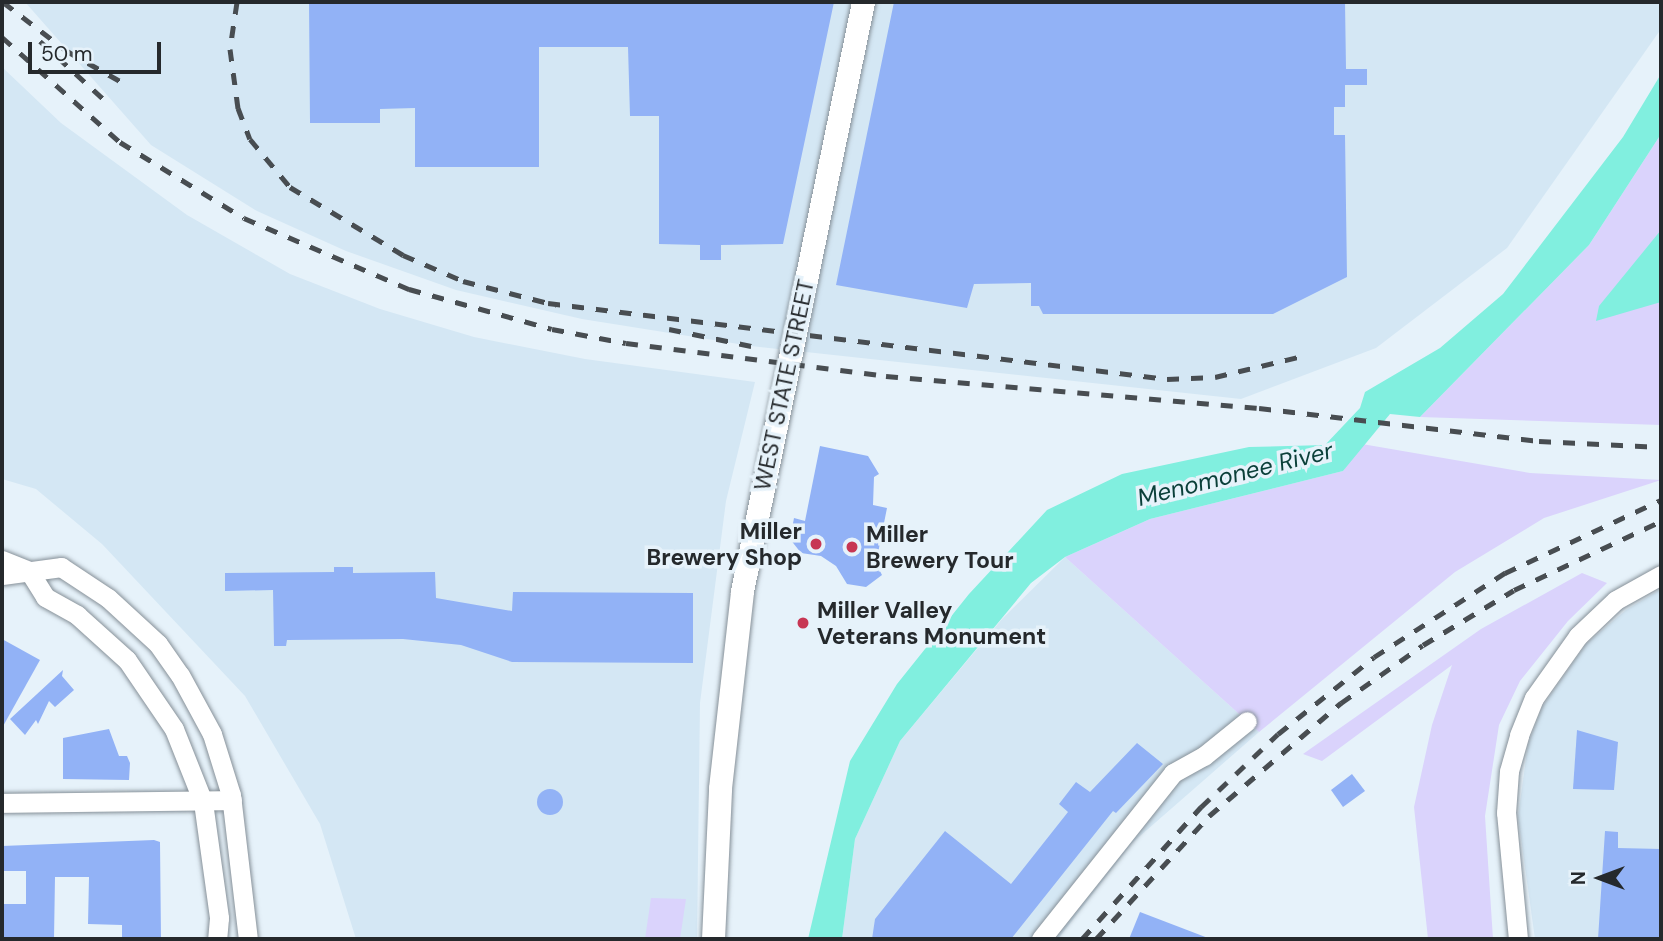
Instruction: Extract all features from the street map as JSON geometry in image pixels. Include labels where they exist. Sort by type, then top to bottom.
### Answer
[{"type":"main road","name":"WEST STATE STREET","points":[[713,939],[720,788],[742,591],[863,2]]},
{"type":"street","points":[[2,560],[29,571],[45,597],[77,615],[127,660],[174,730],[203,802],[219,918],[217,939]]},
{"type":"street","points":[[2,575],[61,566],[108,598],[158,644],[212,734],[233,800],[248,939]]},
{"type":"street","points":[[1518,939],[1506,813],[1509,771],[1534,698],[1554,667],[1599,614],[1661,575]]},
{"type":"street","points":[[1041,939],[1173,773],[1204,756],[1247,722]]},
{"type":"street","points":[[2,803],[233,800]]},
{"type":"shaded area","points":[[25,2],[1661,2],[1661,29],[1507,248],[1376,348],[1241,399],[751,346],[582,319],[456,290],[346,251],[257,211],[151,145]]},
{"type":"shaded area","points":[[2,67],[61,123],[187,215],[290,274],[380,309],[474,337],[585,359],[755,382],[726,501],[700,703],[697,939],[356,939],[320,824],[245,696],[102,544],[36,489],[2,479]]},
{"type":"shaded area","points":[[1661,134],[1661,425],[1420,417],[1589,245]]},
{"type":"shaded area","points":[[1362,444],[1530,473],[1661,480],[1544,518],[1455,572],[1259,732],[1065,557],[1150,519],[1343,471]]},
{"type":"shaded area","points":[[1065,557],[1259,732],[1132,843],[1058,939],[842,939],[855,839],[900,741],[1002,619]]},
{"type":"shaded area","points":[[1582,573],[1607,583],[1568,621],[1520,681],[1499,725],[1485,816],[1493,939],[1428,939],[1414,807],[1432,725],[1452,665],[1322,761],[1303,754],[1481,629]]},
{"type":"shaded area","points":[[1661,589],[1661,939],[1535,939],[1518,817],[1528,744],[1542,707],[1586,644],[1626,610]]},
{"type":"shaded area","points":[[651,898],[686,899],[680,939],[645,939]]},
{"type":"water","name":"Menomonee River","points":[[1661,74],[1661,134],[1589,245],[1420,417],[1390,414],[1343,471],[1150,519],[1065,557],[1031,583],[900,741],[855,839],[842,939],[808,939],[850,761],[897,684],[969,594],[1047,510],[1122,474],[1249,447],[1325,445],[1360,408],[1365,392],[1440,348],[1503,294],[1623,137]]},
{"type":"water","points":[[1661,230],[1661,302],[1596,321],[1599,306]]},
{"type":"building","points":[[309,2],[834,2],[783,244],[721,245],[721,260],[700,260],[700,245],[659,244],[659,116],[630,116],[628,47],[539,47],[539,167],[415,167],[415,108],[380,109],[380,123],[310,123]]},
{"type":"building","points":[[894,2],[1345,2],[1346,69],[1367,69],[1367,85],[1345,85],[1345,107],[1334,107],[1334,135],[1345,135],[1347,277],[1273,314],[1043,314],[1039,306],[1031,306],[1031,283],[974,284],[967,308],[836,285]]},
{"type":"building","points":[[820,446],[868,456],[879,474],[874,477],[873,505],[887,508],[876,563],[882,575],[866,587],[847,584],[836,566],[821,556],[801,553],[790,539],[794,518],[805,521]]},
{"type":"building","points":[[334,567],[353,567],[353,573],[435,572],[436,598],[512,611],[513,592],[693,593],[693,663],[512,662],[461,645],[403,639],[287,640],[286,646],[274,646],[273,590],[225,591],[225,573],[334,572]]},
{"type":"building","points":[[2,639],[40,660],[2,728]]},
{"type":"building","points":[[63,670],[62,676],[74,690],[55,707],[49,701],[38,724],[36,720],[25,735],[10,719]]},
{"type":"building","points":[[109,729],[119,756],[127,756],[130,763],[129,780],[63,779],[63,738]]},
{"type":"building","points":[[1577,730],[1618,742],[1614,790],[1573,789]]},
{"type":"building","points":[[1137,743],[1163,764],[1116,813],[1113,811],[1011,939],[872,939],[875,919],[945,831],[1011,884],[1068,812],[1059,804],[1076,782],[1090,792]]},
{"type":"building","points":[[1352,774],[1365,791],[1343,807],[1331,790]]},
{"type":"building","points":[[550,789],[559,793],[563,802],[559,811],[550,815],[541,811],[537,802],[541,793]]},
{"type":"building","points":[[1605,831],[1618,832],[1618,848],[1661,849],[1661,939],[1598,939]]},
{"type":"building","points":[[154,840],[160,842],[161,939],[122,939],[122,925],[88,924],[89,877],[55,877],[54,939],[3,939],[4,904],[26,904],[26,871],[2,871],[2,846]]},
{"type":"building","points":[[1140,912],[1208,938],[1129,939]]},
{"type":"railway","points":[[3,2],[67,51],[127,85]]},
{"type":"railway","points":[[237,2],[230,49],[238,108],[250,139],[290,187],[403,255],[463,281],[556,305]]},
{"type":"railway","points":[[2,37],[120,142],[244,218],[409,289],[552,329],[626,343],[886,376],[1259,408],[1539,441],[1661,447]]},
{"type":"railway","points":[[40,41],[110,105]]},
{"type":"railway","points":[[548,303],[1167,379],[1215,377],[1298,357]]},
{"type":"railway","points":[[669,329],[751,346]]},
{"type":"railway","points":[[1082,939],[1201,807],[1278,734],[1374,657],[1505,573],[1661,500]]},
{"type":"railway","points":[[1096,939],[1209,816],[1341,703],[1423,645],[1514,590],[1661,521]]},
{"type":"place","name":"Miller Brewery Shop","points":[[816,544]]},
{"type":"place","name":"Miller Brewery Tour","points":[[852,547]]},
{"type":"place","name":"Miller Valley Veterans Monument","points":[[803,623]]}]
